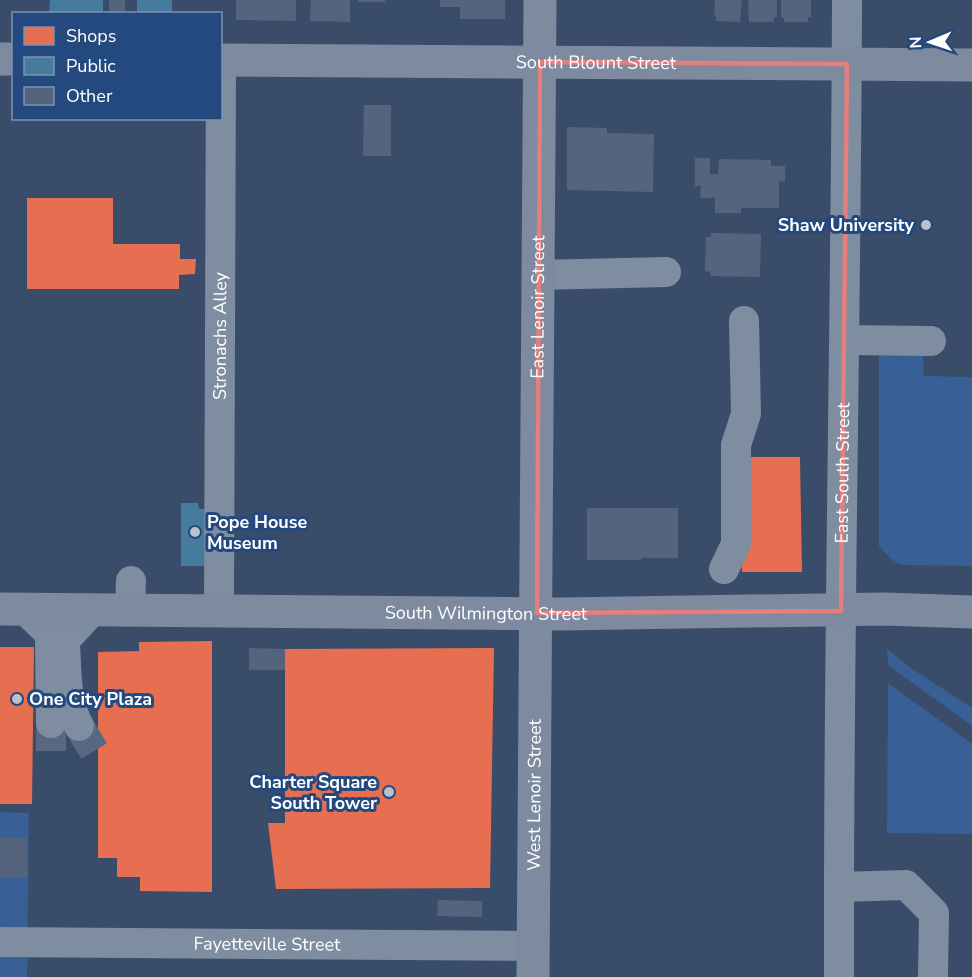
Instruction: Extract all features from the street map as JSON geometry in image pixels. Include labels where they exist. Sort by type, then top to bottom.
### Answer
[{"type":"main road","name":"East Lenoir Street","points":[[537,613],[540,0]]},
{"type":"main road","name":"South Blount Street","points":[[222,60],[972,65]]},
{"type":"main road","name":"South Wilmington Street","points":[[12,609],[93,610],[131,595],[219,610],[537,613],[893,609],[969,616]]},
{"type":"main road","name":"West Lenoir Street","points":[[533,962],[537,613]]},
{"type":"street","name":"East South Street","points":[[839,977],[847,0]]},
{"type":"street","name":"Stronachs Alley","points":[[219,610],[221,120]]},
{"type":"street","points":[[538,274],[666,272]]},
{"type":"street","points":[[724,569],[736,544],[736,445],[746,414],[738,321]]},
{"type":"street","points":[[845,340],[931,341]]},
{"type":"street","points":[[12,609],[48,632],[65,725],[73,714],[69,702],[66,639],[93,610]]},
{"type":"street","points":[[840,887],[906,885],[934,913],[933,977]]},
{"type":"street","name":"Fayetteville Street","points":[[0,942],[533,962]]},
{"type":"highlighted area","points":[[540,62],[847,64],[841,611],[537,613]]},
{"type":"shaded area","points":[[879,353],[922,353],[923,376],[972,377],[972,566],[905,565],[894,560],[879,546]]},
{"type":"shaded area","points":[[887,649],[911,668],[972,708],[972,726],[888,665]]},
{"type":"shaded area","points":[[888,683],[972,744],[972,834],[887,833]]},
{"type":"shaded area","points":[[0,812],[29,813],[27,977],[0,977]]},
{"type":"building: Shops","points":[[27,198],[113,198],[113,244],[180,244],[180,259],[196,259],[195,274],[179,275],[179,289],[27,289]]},
{"type":"building: Shops","points":[[742,457],[800,457],[802,572],[742,572]]},
{"type":"building: Shops","points":[[212,641],[212,892],[140,891],[140,877],[117,877],[117,858],[98,858],[98,652],[139,651],[139,642]]},
{"type":"building: Shops","name":"One City Plaza","points":[[0,647],[34,647],[32,804],[0,804]]},
{"type":"building: Shops","name":"Charter Square South Tower","points":[[494,648],[490,888],[276,889],[268,823],[285,823],[285,649]]},
{"type":"building: Public","points":[[50,0],[103,0],[103,12],[49,12]]},
{"type":"building: Public","points":[[137,0],[172,0],[172,12],[137,12]]},
{"type":"building: Public","name":"Pope House Museum","points":[[181,503],[198,503],[199,509],[208,509],[208,566],[181,566]]},
{"type":"building: Other","points":[[109,0],[125,0],[125,12],[109,12]]},
{"type":"building: Other","points":[[236,0],[296,0],[296,21],[236,20]]},
{"type":"building: Other","points":[[311,0],[350,0],[350,22],[310,21]]},
{"type":"building: Other","points":[[358,0],[385,0],[385,2],[358,2]]},
{"type":"building: Other","points":[[440,0],[505,0],[505,19],[460,19],[460,7],[440,7]]},
{"type":"building: Other","points":[[715,0],[742,0],[740,22],[716,21]]},
{"type":"building: Other","points":[[748,0],[777,0],[777,17],[774,17],[774,22],[749,22]]},
{"type":"building: Other","points":[[781,0],[811,0],[811,17],[808,17],[808,22],[784,22],[784,18],[781,18]]},
{"type":"building: Other","points":[[364,105],[391,105],[391,156],[363,156]]},
{"type":"building: Other","points":[[567,127],[607,128],[607,133],[654,134],[653,192],[567,190]]},
{"type":"building: Other","points":[[695,158],[710,158],[710,174],[718,174],[719,159],[771,160],[771,166],[785,166],[785,182],[779,181],[779,208],[741,208],[741,213],[715,213],[715,198],[700,198],[701,186],[695,186]]},
{"type":"building: Other","points":[[711,233],[761,234],[760,277],[710,276],[710,272],[705,271],[706,237],[711,237]]},
{"type":"building: Other","points":[[587,508],[678,508],[678,558],[587,560]]},
{"type":"building: Other","points":[[249,648],[285,649],[285,670],[249,670]]},
{"type":"building: Other","points":[[0,838],[27,838],[27,878],[0,878]]},
{"type":"building: Other","points":[[438,900],[482,901],[482,917],[437,916]]},
{"type":"tunnel","points":[[51,723],[51,751]]},
{"type":"tunnel","points":[[79,726],[94,751]]},
{"type":"place","name":"Shaw University","points":[[926,225]]},
{"type":"place","name":"Pope House Museum","points":[[195,532]]},
{"type":"place","name":"One City Plaza","points":[[17,699]]},
{"type":"place","name":"Charter Square South Tower","points":[[389,792]]}]
